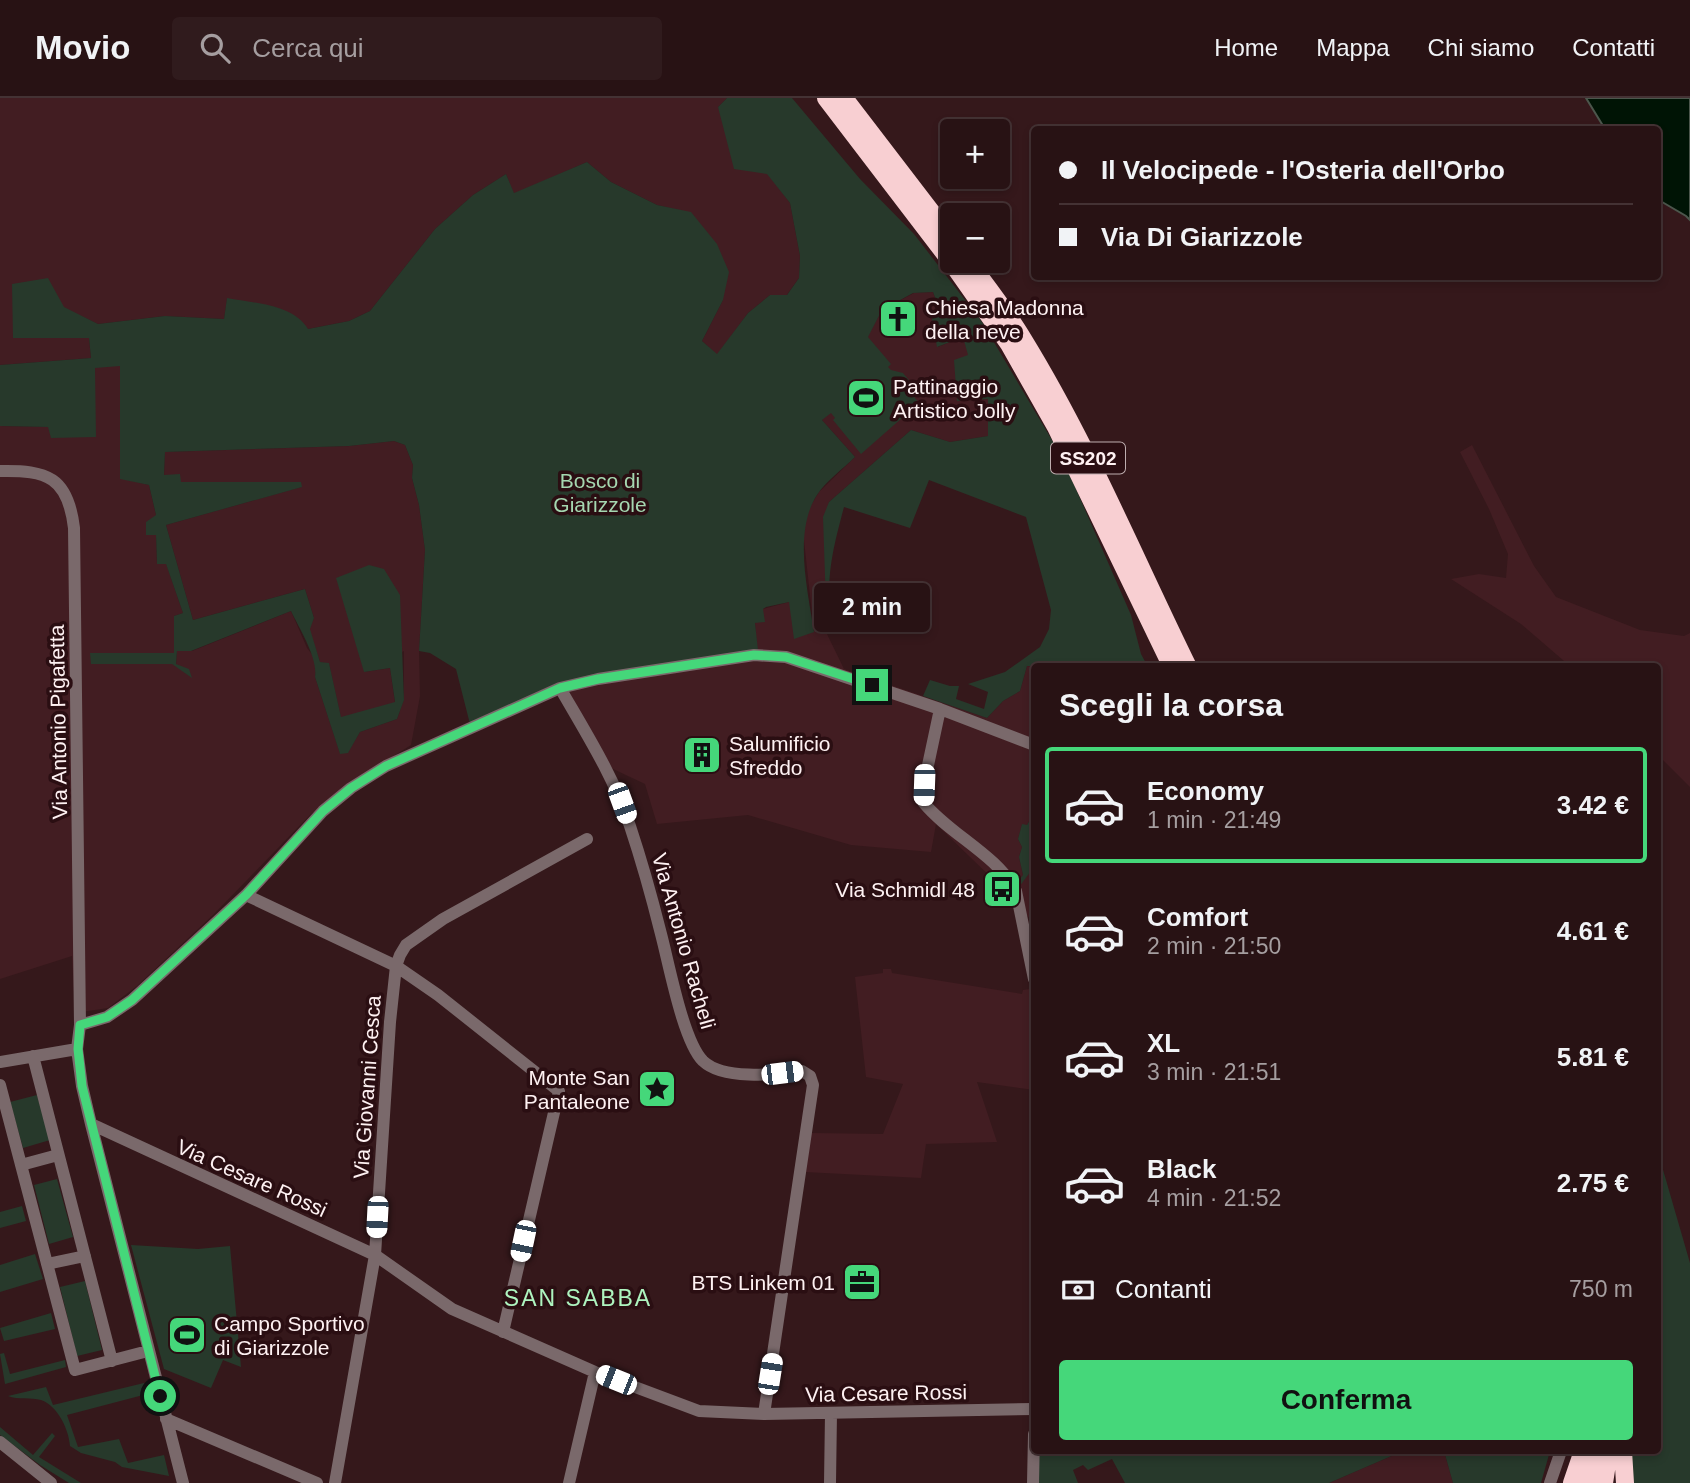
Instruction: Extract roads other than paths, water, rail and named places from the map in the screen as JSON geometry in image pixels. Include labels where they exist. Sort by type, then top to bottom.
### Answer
[{"type":"highway","points":[[814,98],[940,240]]},
{"type":"highway","name":"SS202","points":[[826,98],[940,238]]},
{"type":"highway","points":[[844,98],[940,223]]},
{"type":"highway","name":"SS202","points":[[967,273],[1032,383],[1170,663]]},
{"type":"highway","name":"SS202","points":[[969,273],[1022,337],[1046,377],[1186,663]]},
{"type":"highway","points":[[1572,1483],[1582,1454]]},
{"type":"highway","points":[[1588,1483],[1593,1454]]},
{"type":"highway","points":[[1604,1483],[1609,1454]]},
{"type":"highway","points":[[1623,1454],[1625,1483]]},
{"type":"street","name":"Via Antonio Pigafetta","points":[[0,471],[31,470],[50,478],[65,491],[72,510],[75,528],[77,704],[78,1049],[82,1086],[183,1483]]},
{"type":"street","points":[[80,1025],[107,1017],[132,1000],[246,895],[323,811],[351,788],[386,766],[560,688],[598,679],[754,655],[786,657],[940,709],[1031,744]]},
{"type":"street","name":"Via Antonio Racheli","points":[[560,688],[597,752],[622,803],[662,935],[683,1018],[693,1045],[703,1061],[717,1069],[736,1074],[802,1071],[810,1076],[813,1085],[764,1414]]},
{"type":"street","points":[[940,709],[923,802],[1011,882],[1018,900],[1031,964]]},
{"type":"street","name":"Via Giovanni Cesca","points":[[335,1483],[375,1255],[389,1033],[396,966],[406,945],[423,932],[497,887],[587,839]]},
{"type":"street","points":[[246,895],[396,966],[438,995],[559,1091],[503,1332]]},
{"type":"street","points":[[0,1062],[78,1049]]},
{"type":"street","points":[[33,1056],[112,1361]]},
{"type":"street","points":[[0,1085],[75,1370],[148,1351]]},
{"type":"street","name":"Via Cesare Rossi","points":[[91,1124],[375,1255],[452,1309],[595,1372],[699,1411],[764,1414],[1031,1409]]},
{"type":"street","points":[[21,1165],[58,1154]]},
{"type":"street","points":[[47,1264],[85,1256]]},
{"type":"street","points":[[569,1483],[595,1372]]},
{"type":"street","points":[[830,1483],[831,1413]]},
{"type":"street","points":[[166,1419],[317,1483]]},
{"type":"street","points":[[0,1442],[51,1483]]},
{"type":"street","points":[[1033,1483],[1034,1454]]},
{"type":"street","points":[[1550,1483],[1560,1454]]},
{"type":"place","name":"Chiesa Madonna della neve","points":[[898,319]]},
{"type":"place","name":"Pattinaggio Artistico Jolly","points":[[866,398]]},
{"type":"place","name":"Salumificio Sfreddo","points":[[702,755]]},
{"type":"place","name":"Via Schmidl 48","points":[[1002,889]]},
{"type":"place","name":"Monte San Pantaleone","points":[[657,1089]]},
{"type":"place","name":"BTS Linkem 01","points":[[862,1282]]},
{"type":"place","name":"Campo Sportivo di Giarizzole","points":[[187,1335]]},
{"type":"district","name":"SAN SABBA","points":[[578,1298]]},
{"type":"park label","name":"Bosco di Giarizzole","points":[[600,492]]}]
